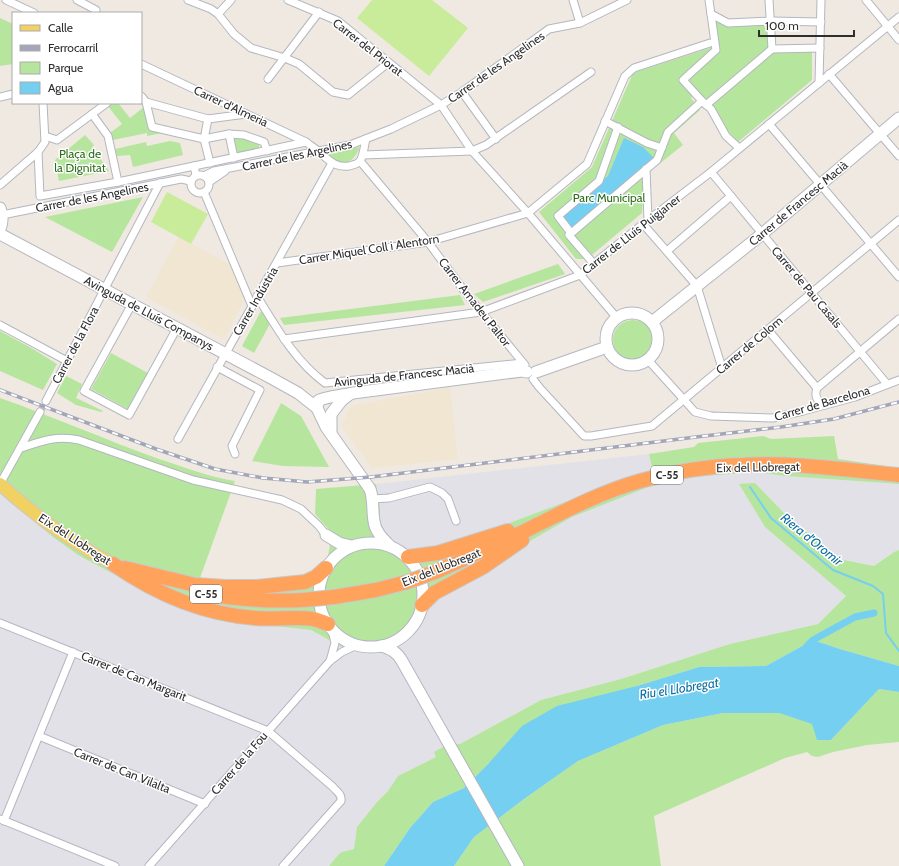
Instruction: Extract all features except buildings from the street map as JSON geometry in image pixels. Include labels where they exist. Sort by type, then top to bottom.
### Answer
[{"type":"highway","name":"Eix del Llobregat","points":[[113,564],[150,580],[187,591],[221,597],[270,601],[334,597],[376,590],[407,582],[435,572],[479,553],[599,496],[663,475],[722,466],[766,465],[814,467],[899,475]]},
{"type":"highway","points":[[408,557],[438,553],[550,518]]},
{"type":"highway","points":[[422,605],[434,593],[483,567],[543,526],[550,518]]},
{"type":"highway","points":[[113,564],[188,584],[226,587],[257,587],[305,582],[316,577],[329,564]]},
{"type":"highway","points":[[113,564],[152,589],[204,609],[256,618],[314,619],[330,627]]},
{"type":"main road","name":"Eix del Llobregat","points":[[2,485],[28,507],[67,536],[113,564]]},
{"type":"street","points":[[6,0],[32,12]]},
{"type":"street","points":[[77,0],[96,10]]},
{"type":"street","points":[[188,0],[211,9],[218,14],[234,34],[251,48],[285,58],[299,64],[333,92],[348,95],[388,63]]},
{"type":"street","points":[[218,14],[231,0]]},
{"type":"street","name":"Carrer del Priorat","points":[[288,0],[302,2],[338,21],[441,105],[472,151],[528,213],[617,318]]},
{"type":"street","points":[[573,0],[580,23]]},
{"type":"street","name":"Carrer de les Angelines","points":[[366,139],[391,129],[441,105],[462,92],[549,29],[580,23],[627,0]]},
{"type":"street","points":[[708,0],[716,50],[683,80],[715,115],[726,136],[739,148]]},
{"type":"street","points":[[769,0],[772,49]]},
{"type":"street","points":[[819,83],[821,0]]},
{"type":"street","points":[[866,0],[899,40]]},
{"type":"street","points":[[268,79],[319,12]]},
{"type":"street","points":[[711,14],[728,23],[771,21],[821,22]]},
{"type":"street","name":"Carrer de Lluís Puigjaner","points":[[284,339],[481,312],[580,275],[711,172],[899,17]]},
{"type":"street","name":"Carrer Miquel Coll i Alentorn","points":[[277,263],[428,242],[528,213],[587,164],[625,76],[634,68],[710,43]]},
{"type":"street","points":[[571,233],[657,160],[668,132],[772,49],[820,48]]},
{"type":"street","name":"Carrer d'Almeria","points":[[142,64],[306,142],[332,163]]},
{"type":"street","points":[[362,158],[472,151],[486,146],[591,72]]},
{"type":"street","points":[[829,74],[899,156]]},
{"type":"street","points":[[462,92],[496,139]]},
{"type":"street","points":[[0,97],[12,94]]},
{"type":"street","points":[[142,97],[146,102],[152,128],[204,139],[229,134],[244,135],[264,142],[267,151]]},
{"type":"street","points":[[146,102],[208,119],[246,114]]},
{"type":"street","points":[[0,185],[38,152],[45,142],[43,104]]},
{"type":"street","points":[[45,136],[57,140],[106,104]]},
{"type":"street","points":[[92,114],[108,136],[118,182]]},
{"type":"street","name":"Carrer de Francesc Macià","points":[[652,322],[762,234],[899,118]]},
{"type":"street","points":[[208,119],[204,139],[210,163]]},
{"type":"street","points":[[605,121],[647,143],[662,148]]},
{"type":"street","points":[[769,124],[899,277]]},
{"type":"street","points":[[594,264],[569,235],[571,233],[558,216],[599,181],[618,127]]},
{"type":"street","points":[[229,134],[234,158]]},
{"type":"street","points":[[332,163],[344,167],[354,165],[362,158],[366,139]]},
{"type":"street","name":"Carrer de les Argelines","points":[[204,176],[214,171],[319,152],[350,145],[366,139]]},
{"type":"street","name":"Carrer de les Angelines","points":[[38,152],[40,196],[118,182],[306,142]]},
{"type":"street","name":"Carrer Amadeu Paltor","points":[[362,158],[481,312],[530,371],[544,392],[584,436]]},
{"type":"street","name":"Carrer Indústria","points":[[178,439],[332,163]]},
{"type":"street","points":[[194,166],[194,178],[191,187],[194,191],[199,193],[204,192],[209,187],[209,182],[204,176],[194,178]]},
{"type":"street","name":"Carrer de les Argelines","points":[[209,182],[227,169]]},
{"type":"street","points":[[646,169],[646,222],[666,251],[697,286],[722,368]]},
{"type":"street","name":"Carrer de Pau Casals","points":[[711,172],[887,384]]},
{"type":"street","name":"Carrer de les Angelines","points":[[1,212],[181,179],[194,178]]},
{"type":"street","name":"Carrer de la Flora","points":[[46,401],[160,184]]},
{"type":"street","points":[[204,192],[252,306]]},
{"type":"street","points":[[666,251],[731,196]]},
{"type":"street","points":[[0,229],[3,221],[1,212]]},
{"type":"street","name":"Carrer de Colom","points":[[584,436],[652,426],[899,220]]},
{"type":"street","name":"Avinguda de Lluís Companys","points":[[0,234],[325,407]]},
{"type":"street","name":"Avinguda de Francesc Macià","points":[[257,296],[284,339],[304,365],[325,383],[530,371],[607,347]]},
{"type":"street","points":[[132,304],[84,391],[129,415],[177,328]]},
{"type":"street","points":[[632,313],[640,314],[652,322],[657,330],[658,342],[654,354],[648,360],[637,365],[624,364],[614,358],[607,347],[606,339],[611,324],[617,318],[624,314],[632,313]]},
{"type":"street","points":[[824,405],[820,403],[816,396],[817,388],[899,319]]},
{"type":"street","points":[[0,326],[67,362]]},
{"type":"street","points":[[768,330],[817,388]]},
{"type":"street","name":"Carrer de Barcelona","points":[[648,360],[683,401],[695,412],[711,416],[764,419],[784,416],[855,396],[899,380]]},
{"type":"street","points":[[217,367],[260,390],[232,446],[235,454]]},
{"type":"street","name":"Avinguda de Francesc Macià","points":[[325,407],[342,400],[353,393],[530,371]]},
{"type":"street","points":[[325,407],[332,435],[367,485],[372,495],[374,522],[380,536],[389,545]]},
{"type":"street","points":[[2,485],[40,412]]},
{"type":"street","points":[[21,448],[55,438],[68,437],[193,480],[282,500],[301,509],[326,534],[339,543],[356,545],[380,543],[389,545],[408,557],[417,569],[422,583],[422,605],[420,612],[414,625],[403,636],[389,644],[373,647],[357,645],[346,641],[330,627],[321,608],[319,590],[321,579],[329,564],[332,549],[326,534]]},
{"type":"street","points":[[373,499],[389,498],[430,487],[442,492],[448,499],[456,521]]},
{"type":"street","points":[[329,564],[344,550],[356,545],[368,535],[374,522]]},
{"type":"street","name":"Carrer de Can Margarit","points":[[0,623],[268,731],[333,787],[341,797],[341,801],[284,866]]},
{"type":"street","name":"Carrer de la Fou","points":[[330,627],[335,643],[330,661]]},
{"type":"street","points":[[402,661],[401,647],[403,636]]},
{"type":"street","name":"Carrer de la Fou","points":[[149,866],[330,661],[342,652],[357,645]]},
{"type":"street","points":[[381,646],[391,649],[402,661],[517,864]]},
{"type":"street","points":[[73,652],[2,820],[115,866]]},
{"type":"street","name":"Carrer de Can Vilalta","points":[[38,736],[205,804]]},
{"type":"shaded area","points":[[179,237],[231,265],[245,298],[224,339],[146,297]]},
{"type":"shaded area","points":[[450,387],[458,459],[372,468],[342,426],[351,406]]},
{"type":"shaded area","points":[[649,454],[653,472],[613,484],[467,539],[437,547],[410,550],[389,539],[380,525],[380,508],[376,484]]},
{"type":"shaded area","points":[[756,472],[786,476],[899,484],[899,550],[874,566],[839,559],[787,516],[755,483],[810,565],[846,596],[818,624],[730,644],[621,679],[541,700],[460,744],[446,745],[436,757],[398,776],[388,791],[357,827],[354,849],[342,852],[329,866],[0,866],[0,493],[53,537],[78,555],[132,584],[266,625],[311,630],[342,647],[437,596],[572,517],[656,484],[689,477]]},
{"type":"green space","points":[[372,0],[432,0],[468,28],[429,76],[357,18]]},
{"type":"green space","name":"Parc Municipal","points":[[708,15],[726,22],[767,23],[768,48],[812,47],[812,80],[738,142],[695,94],[691,98],[700,110],[674,133],[683,145],[644,176],[642,213],[587,259],[576,259],[539,212],[592,167],[633,73],[713,47]]},
{"type":"green space","points":[[0,18],[12,24],[12,64],[0,66]]},
{"type":"green space","points":[[119,104],[130,118],[144,107],[151,129],[162,131],[162,133],[147,136],[147,133],[113,140],[110,133],[122,124],[107,105]]},
{"type":"green space","name":"Plaça de la Dignitat","points":[[85,135],[94,145],[92,147],[109,171],[59,181],[55,160]]},
{"type":"green space","points":[[236,137],[249,139],[259,143],[259,149],[236,155],[233,142]]},
{"type":"green space","points":[[170,141],[180,143],[183,155],[133,167],[130,155],[117,156],[115,149],[146,142],[147,146]]},
{"type":"green space","points":[[360,147],[355,157],[346,163],[338,162],[327,154]]},
{"type":"green space","points":[[167,192],[208,214],[191,244],[151,222]]},
{"type":"green space","points":[[143,197],[112,252],[45,217]]},
{"type":"green space","points":[[558,264],[565,274],[483,302],[474,294]]},
{"type":"green space","points":[[460,295],[465,305],[284,325],[280,318]]},
{"type":"green space","points":[[261,311],[271,322],[254,353],[242,346]]},
{"type":"green space","points":[[633,320],[641,322],[647,326],[651,332],[653,340],[651,348],[647,354],[641,358],[633,360],[625,358],[619,354],[615,348],[613,340],[615,332],[619,326],[625,322]]},
{"type":"green space","points":[[0,331],[57,364],[43,390],[0,371]]},
{"type":"green space","points":[[111,353],[148,373],[128,409],[91,389]]},
{"type":"green space","points":[[66,376],[82,384],[76,398],[103,411],[101,412],[76,405],[57,393]]},
{"type":"green space","points":[[0,398],[159,459],[206,474],[235,481],[200,578],[237,582],[311,575],[328,556],[332,533],[315,514],[316,489],[376,484],[380,508],[380,525],[389,539],[410,550],[437,547],[467,539],[613,484],[653,472],[649,454],[694,447],[698,443],[763,436],[771,439],[834,436],[838,459],[899,468],[899,484],[786,476],[756,472],[689,477],[656,484],[572,517],[532,540],[437,596],[412,636],[395,648],[366,653],[342,647],[311,630],[266,625],[132,584],[78,555],[53,537],[0,493]]},
{"type":"green space","points":[[281,403],[301,416],[329,467],[283,466],[252,461]]},
{"type":"green space","points":[[755,483],[787,516],[839,559],[874,566],[899,550],[899,666],[813,640],[766,666],[699,667],[637,686],[489,763],[464,788],[433,802],[410,828],[384,866],[329,866],[342,852],[354,849],[357,827],[388,791],[398,776],[436,757],[434,752],[447,745],[460,744],[541,700],[621,679],[730,644],[818,624],[846,596],[765,527],[739,484]]},
{"type":"green space","points":[[879,689],[899,692],[899,742],[867,745],[833,752],[818,757],[812,756],[807,752],[785,758],[654,816],[661,866],[454,866],[474,837],[578,761],[663,725],[723,713],[779,713],[813,724],[831,740]]},
{"type":"water","points":[[624,138],[643,147],[654,158],[586,217],[571,228],[562,216],[608,176]]},
{"type":"water","name":"Riu el Llobregat","points":[[813,640],[899,666],[899,692],[879,689],[831,740],[817,740],[812,724],[779,713],[723,713],[663,725],[578,761],[474,837],[454,866],[384,866],[410,828],[433,802],[464,788],[522,726],[557,706],[637,686],[699,667],[766,666]]},
{"type":"waterway","name":"Riera d'Oromir","points":[[750,487],[771,518],[833,570],[873,586],[883,594],[886,633],[899,651]]},
{"type":"waterway","points":[[807,646],[813,640],[855,617],[874,613]]},
{"type":"tunnel","points":[[40,412],[46,401]]},
{"type":"railway","points":[[0,390],[156,449],[215,469],[263,478],[307,482],[371,477],[781,427],[834,419],[899,402]]}]
